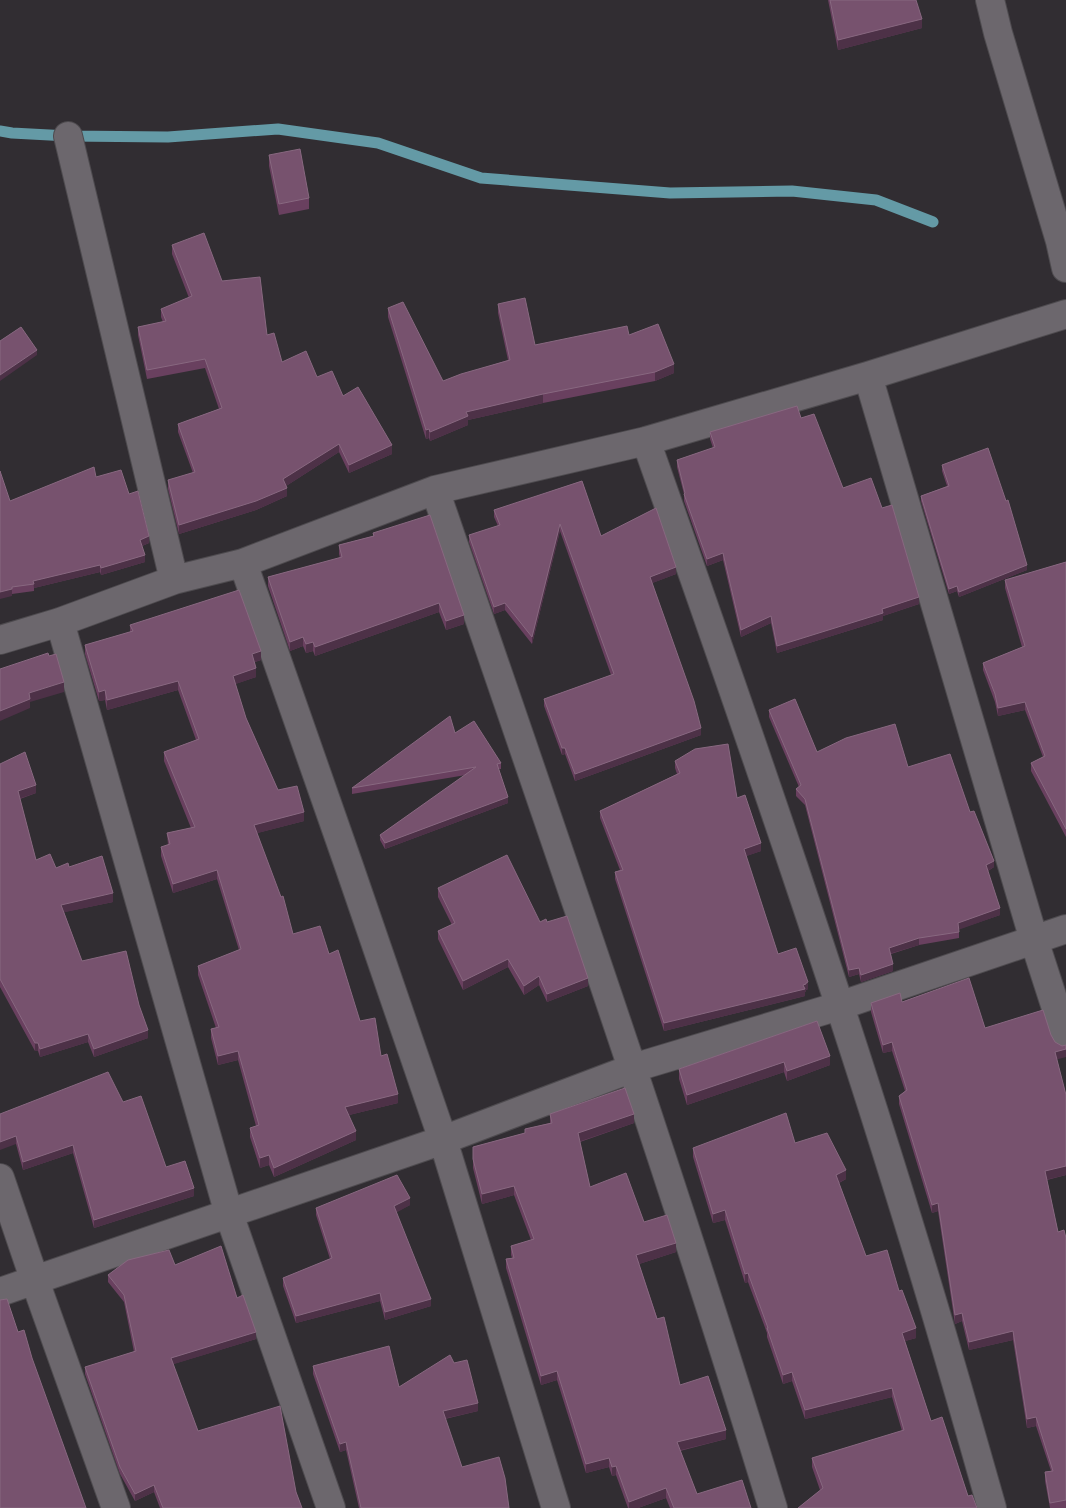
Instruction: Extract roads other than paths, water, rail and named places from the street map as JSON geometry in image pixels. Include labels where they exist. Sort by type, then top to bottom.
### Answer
[{"type":"street","points":[[990,0],[998,33],[1060,241],[1066,268]]},
{"type":"street","points":[[68,136],[174,580]]},
{"type":"street","points":[[0,640],[60,622],[174,580],[243,563],[435,490],[646,441],[868,376],[1066,314]]},
{"type":"street","points":[[868,376],[1034,940],[1066,1038]]},
{"type":"street","points":[[646,441],[747,728],[839,1006],[931,1296],[992,1508]]},
{"type":"street","points":[[435,490],[633,1068],[724,1346],[773,1508]]},
{"type":"street","points":[[243,563],[350,866],[443,1140],[556,1508]]},
{"type":"street","points":[[60,622],[230,1214],[331,1508]]},
{"type":"street","points":[[0,1292],[443,1140],[633,1068],[839,1006],[1066,929]]},
{"type":"street","points":[[0,1178],[116,1508]]},
{"type":"waterway","points":[[0,131],[68,136],[168,137],[278,129],[378,143],[481,178],[670,193],[792,191],[876,200],[933,222]]}]
